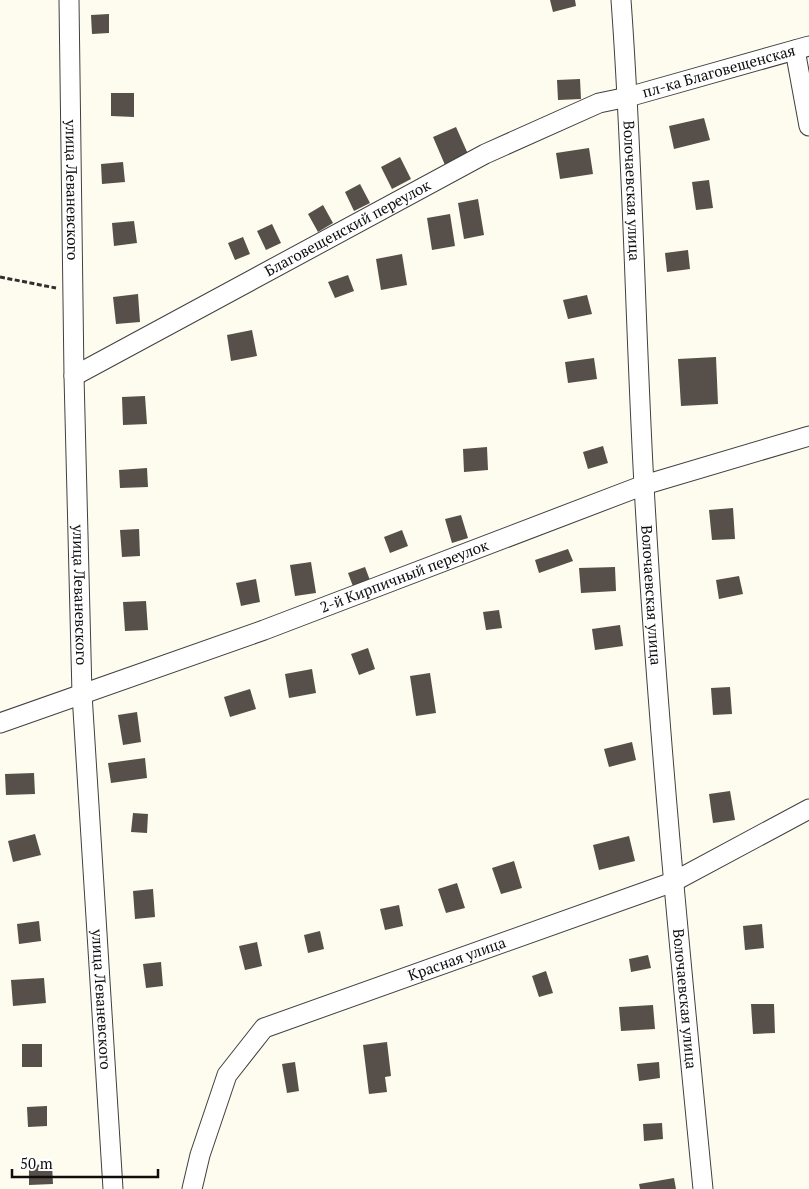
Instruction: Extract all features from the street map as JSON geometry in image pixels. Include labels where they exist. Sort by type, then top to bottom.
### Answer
[{"type":"street","name":"улица Леваневского","points":[[69,0],[74,376],[82,694],[113,1189]]},
{"type":"street","name":"Волочаевская улица","points":[[621,0],[628,97],[644,485],[673,882],[703,1189]]},
{"type":"street","name":"пл-ка Благовещенская","points":[[628,97],[802,48]]},
{"type":"street","points":[[802,48],[809,126]]},
{"type":"street","name":"Благовещенский переулок","points":[[74,376],[485,154],[599,103],[628,97]]},
{"type":"street","name":"2-й Кирпичный переулок","points":[[0,723],[264,630],[644,485],[809,436]]},
{"type":"street","name":"Красная улица","points":[[192,1189],[200,1155],[227,1076],[264,1028],[673,882],[809,809]]},
{"type":"path","points":[[0,276],[73,292]]},
{"type":"building","points":[[550,0],[575,0],[576,6],[553,12]]},
{"type":"building","points":[[109,14],[109,33],[92,34],[91,15]]},
{"type":"building","points":[[580,79],[581,99],[558,100],[557,80]]},
{"type":"building","points":[[111,93],[134,93],[134,117],[111,116]]},
{"type":"building","points":[[704,118],[710,140],[674,149],[669,126]]},
{"type":"building","points":[[456,127],[468,154],[445,165],[433,137]]},
{"type":"building","points":[[589,148],[593,174],[560,179],[556,153]]},
{"type":"building","points":[[400,157],[411,179],[392,189],[381,167]]},
{"type":"building","points":[[123,162],[125,182],[102,184],[101,164]]},
{"type":"building","points":[[709,180],[713,208],[696,210],[692,182]]},
{"type":"building","points":[[360,184],[370,203],[354,211],[345,192]]},
{"type":"building","points":[[478,199],[484,235],[464,239],[458,203]]},
{"type":"building","points":[[323,205],[333,223],[318,232],[308,214]]},
{"type":"building","points":[[450,214],[455,246],[432,250],[427,218]]},
{"type":"building","points":[[134,221],[137,243],[114,246],[112,223]]},
{"type":"building","points":[[272,224],[281,243],[266,250],[257,231]]},
{"type":"building","points":[[243,237],[250,254],[235,260],[228,243]]},
{"type":"building","points":[[688,250],[690,269],[667,272],[665,253]]},
{"type":"building","points":[[402,254],[407,285],[381,290],[376,259]]},
{"type":"building","points":[[348,275],[354,291],[335,298],[328,282]]},
{"type":"building","points":[[138,294],[140,322],[116,324],[113,297]]},
{"type":"building","points":[[587,295],[592,314],[568,319],[563,300]]},
{"type":"building","points":[[252,330],[257,356],[231,361],[227,335]]},
{"type":"building","points":[[716,357],[718,404],[681,406],[678,359]]},
{"type":"building","points":[[594,358],[597,379],[568,383],[565,362]]},
{"type":"building","points":[[145,396],[147,424],[123,425],[122,397]]},
{"type":"building","points":[[603,446],[608,463],[588,469],[583,452]]},
{"type":"building","points":[[487,447],[488,470],[464,472],[463,449]]},
{"type":"building","points":[[147,468],[148,487],[120,488],[119,470]]},
{"type":"building","points":[[733,508],[735,539],[712,540],[709,510]]},
{"type":"building","points":[[461,515],[468,538],[452,543],[445,519]]},
{"type":"building","points":[[139,529],[140,556],[122,557],[120,530]]},
{"type":"building","points":[[402,530],[408,546],[390,553],[384,537]]},
{"type":"building","points":[[568,549],[573,561],[539,573],[535,560]]},
{"type":"building","points":[[311,562],[316,593],[295,596],[290,565]]},
{"type":"building","points":[[365,567],[371,583],[354,589],[348,573]]},
{"type":"building","points":[[615,567],[616,591],[581,593],[579,568]]},
{"type":"building","points":[[739,576],[743,594],[719,599],[716,580]]},
{"type":"building","points":[[256,579],[260,602],[241,606],[236,583]]},
{"type":"building","points":[[146,601],[148,630],[125,631],[123,602]]},
{"type":"building","points":[[499,610],[502,628],[486,630],[483,612]]},
{"type":"building","points":[[620,625],[623,646],[595,650],[592,629]]},
{"type":"building","points":[[368,648],[375,669],[359,675],[351,654]]},
{"type":"building","points":[[312,669],[316,693],[289,698],[285,674]]},
{"type":"building","points":[[430,673],[436,713],[416,716],[410,676]]},
{"type":"building","points":[[730,687],[732,714],[713,715],[711,688]]},
{"type":"building","points":[[250,689],[256,709],[230,717],[224,697]]},
{"type":"building","points":[[137,712],[141,742],[123,745],[118,715]]},
{"type":"building","points":[[632,742],[636,760],[609,767],[604,749]]},
{"type":"building","points":[[145,758],[147,778],[111,783],[108,763]]},
{"type":"building","points":[[34,773],[35,794],[6,795],[5,774]]},
{"type":"building","points":[[730,791],[735,820],[713,823],[709,794]]},
{"type":"building","points":[[133,813],[148,814],[147,833],[131,832]]},
{"type":"building","points":[[35,834],[41,855],[13,862],[8,841]]},
{"type":"building","points":[[629,836],[635,861],[599,870],[593,845]]},
{"type":"building","points":[[514,861],[522,888],[501,894],[492,868]]},
{"type":"building","points":[[457,883],[465,908],[446,913],[438,889]]},
{"type":"building","points":[[153,889],[155,917],[135,919],[133,891]]},
{"type":"building","points":[[399,905],[403,926],[385,930],[380,909]]},
{"type":"building","points":[[39,921],[41,941],[19,944],[17,924]]},
{"type":"building","points":[[762,924],[764,948],[745,950],[743,926]]},
{"type":"building","points":[[320,931],[324,949],[308,953],[304,935]]},
{"type":"building","points":[[257,942],[262,966],[245,970],[239,946]]},
{"type":"building","points":[[648,955],[651,968],[631,972],[629,959]]},
{"type":"building","points":[[161,962],[163,986],[146,988],[143,964]]},
{"type":"building","points":[[546,971],[553,993],[539,997],[532,976]]},
{"type":"building","points":[[44,978],[46,1003],[13,1006],[11,980]]},
{"type":"building","points":[[751,1004],[774,1004],[775,1033],[753,1034]]},
{"type":"building","points":[[653,1005],[655,1029],[621,1031],[619,1007]]},
{"type":"building","points":[[387,1042],[391,1076],[385,1077],[387,1092],[369,1094],[363,1045]]},
{"type":"building","points":[[22,1044],[42,1044],[42,1067],[22,1067]]},
{"type":"building","points":[[295,1062],[299,1091],[287,1093],[282,1064]]},
{"type":"building","points":[[659,1062],[660,1078],[639,1081],[637,1064]]},
{"type":"building","points":[[47,1106],[47,1126],[28,1127],[27,1107]]},
{"type":"building","points":[[662,1123],[663,1139],[644,1141],[643,1124]]},
{"type":"building","points":[[52,1164],[53,1184],[29,1185],[29,1165]]},
{"type":"building","points":[[674,1178],[676,1189],[640,1189],[639,1184]]}]
